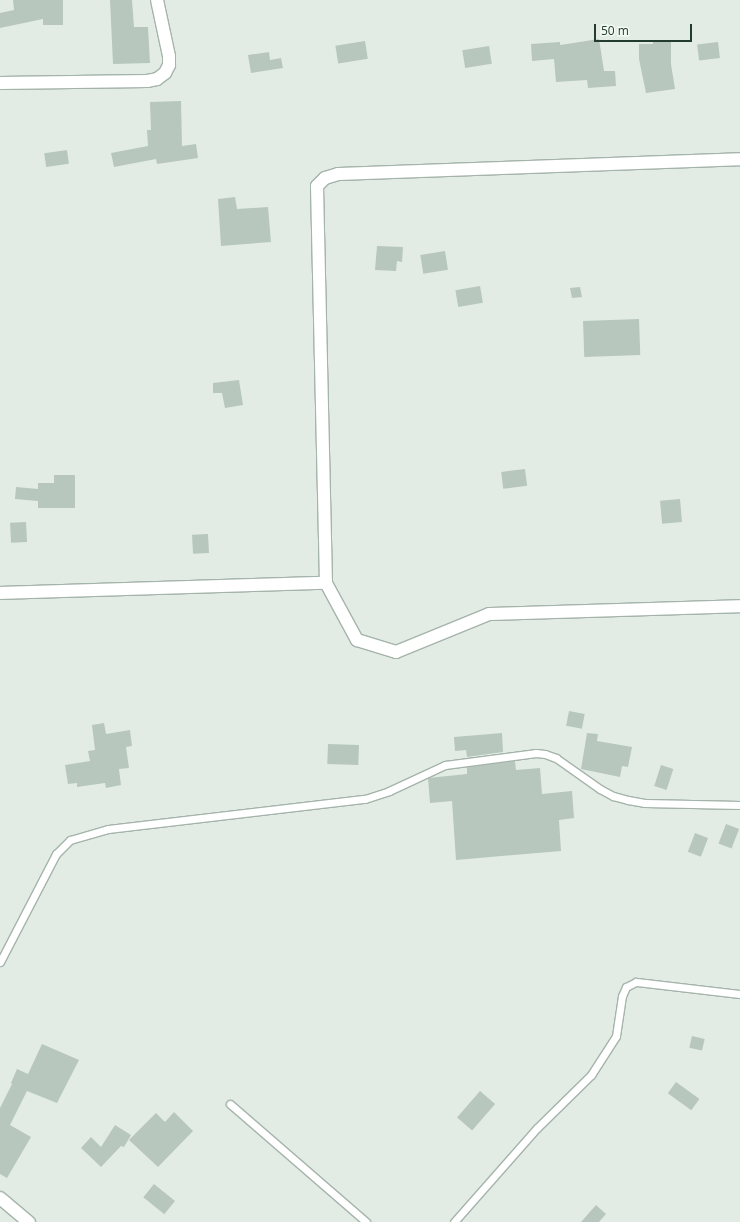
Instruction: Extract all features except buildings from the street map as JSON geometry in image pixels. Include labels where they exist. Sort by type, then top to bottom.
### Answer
[{"type":"street","points":[[0,83],[147,81],[158,79],[165,73],[169,65],[157,0]]},
{"type":"street","points":[[740,160],[338,174],[325,178],[317,186],[326,583],[357,640],[396,652],[489,614],[740,606]]},
{"type":"street","points":[[0,593],[326,583]]},
{"type":"street","points":[[0,1198],[30,1222]]},
{"type":"lane","points":[[0,962],[56,854],[70,840],[108,829],[365,799],[389,791],[445,765],[536,754],[546,754],[556,758],[600,789],[613,796],[628,800],[645,803],[740,806]]},
{"type":"lane","points":[[454,1222],[537,1128],[591,1075],[616,1036],[622,996],[626,987],[636,982],[740,994]]},
{"type":"lane","points":[[230,1104],[366,1222]]}]
